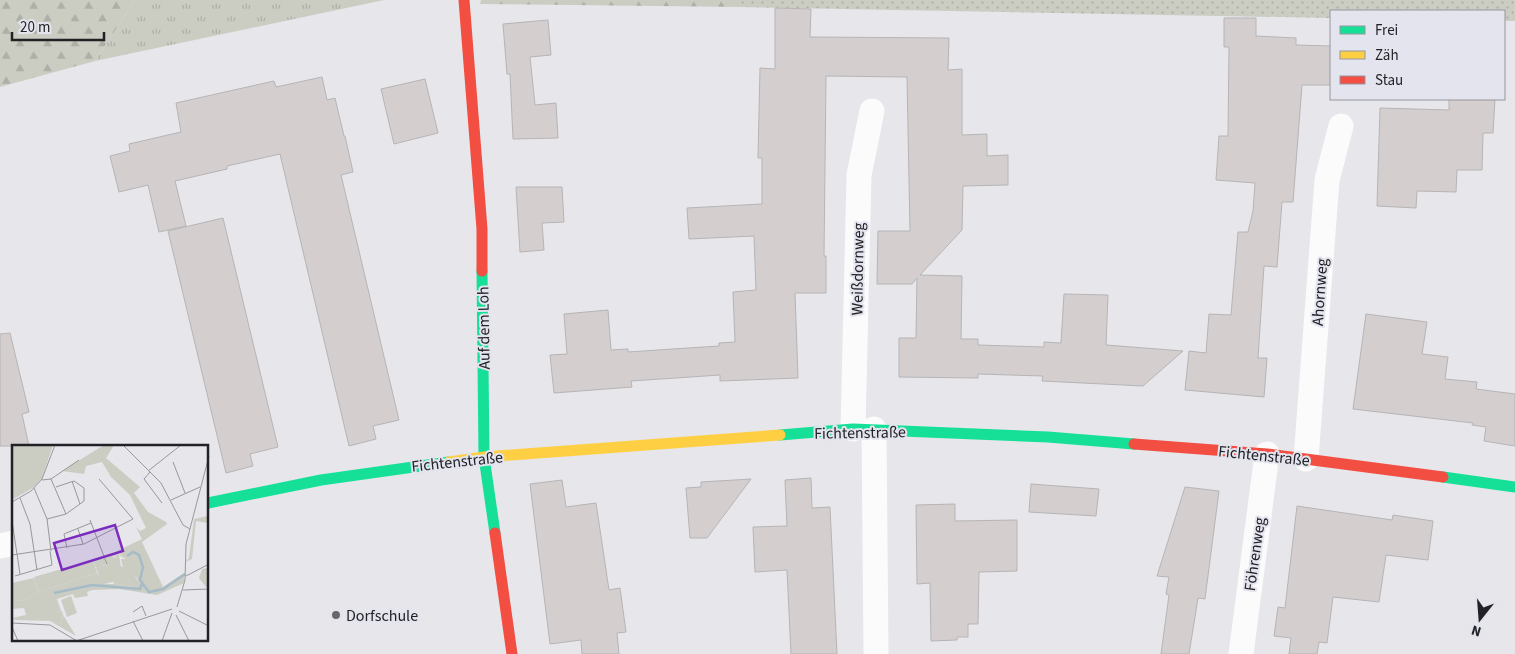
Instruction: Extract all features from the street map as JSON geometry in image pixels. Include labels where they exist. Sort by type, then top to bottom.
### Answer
[{"type":"street","name":"Auf dem Loh","points":[[464,0],[482,229],[484,457],[512,654]]},
{"type":"street","name":"Weißdornweg","points":[[872,110],[859,175],[864,429],[876,654]]},
{"type":"street","name":"Ahornweg","points":[[1306,459],[1327,180],[1341,126]]},
{"type":"street","name":"Fichtenstraße","points":[[209,503],[321,480],[484,457],[864,429],[1048,437],[1267,454],[1515,487]]},
{"type":"street","name":"Föhrenweg","points":[[1240,654],[1267,454]]},
{"type":"green space","points":[[0,0],[135,0],[95,61],[0,87]]},
{"type":"green space","points":[[135,0],[384,0],[95,61]]},
{"type":"green space","points":[[481,0],[741,0],[741,7],[480,4]]},
{"type":"green space","points":[[741,0],[1515,0],[1515,21],[1505,21],[1505,10],[1330,10],[1330,18],[741,7]]},
{"type":"building","points":[[775,8],[811,9],[810,37],[949,38],[948,70],[962,69],[962,135],[987,134],[987,156],[1008,155],[1008,185],[963,186],[962,230],[920,275],[962,276],[961,339],[978,339],[978,345],[1044,347],[1044,342],[1061,343],[1064,294],[1108,295],[1106,345],[1183,351],[1143,386],[1042,381],[1043,376],[978,374],[978,378],[899,377],[899,338],[916,338],[917,278],[912,284],[877,284],[878,231],[910,231],[907,77],[826,76],[824,256],[826,256],[826,293],[795,293],[798,378],[720,381],[720,375],[631,381],[632,387],[554,393],[550,355],[567,354],[564,314],[608,310],[611,350],[628,349],[628,352],[719,346],[719,343],[735,342],[733,292],[756,290],[754,236],[689,239],[687,208],[762,204],[762,158],[758,158],[760,68],[775,69]]},
{"type":"building","points":[[1224,18],[1256,18],[1256,36],[1296,38],[1296,45],[1330,46],[1330,85],[1302,85],[1293,202],[1282,202],[1277,267],[1264,266],[1258,358],[1267,358],[1264,397],[1185,390],[1189,351],[1206,353],[1209,314],[1231,315],[1238,232],[1248,232],[1253,211],[1255,183],[1216,180],[1219,136],[1228,136],[1229,47],[1224,47]]},
{"type":"building","points":[[548,20],[551,55],[530,57],[535,105],[556,103],[558,138],[513,139],[510,74],[507,74],[503,24]]},
{"type":"building","points":[[322,77],[327,100],[335,98],[345,136],[353,172],[341,175],[399,420],[373,426],[376,439],[349,446],[280,154],[227,166],[227,169],[175,181],[186,226],[159,232],[148,185],[119,192],[110,156],[130,151],[129,144],[181,132],[176,103],[274,81],[276,87]]},
{"type":"building","points":[[425,79],[438,133],[394,144],[381,89]]},
{"type":"building","points":[[1449,100],[1495,100],[1493,133],[1483,133],[1482,170],[1457,170],[1456,192],[1417,191],[1416,208],[1377,206],[1380,108],[1449,110]]},
{"type":"building","points":[[516,187],[562,187],[564,222],[542,223],[544,250],[520,252]]},
{"type":"building","points":[[223,218],[278,447],[250,454],[253,466],[226,473],[168,231]]},
{"type":"building","points":[[1366,314],[1427,322],[1422,354],[1448,357],[1445,379],[1477,382],[1476,389],[1515,394],[1515,446],[1484,441],[1486,427],[1472,425],[1473,423],[1353,409]]},
{"type":"building","points":[[10,333],[29,412],[22,414],[29,445],[0,446],[0,334]]},
{"type":"building","points":[[811,478],[812,508],[830,507],[837,654],[791,654],[787,570],[755,572],[753,527],[787,526],[785,480]]},
{"type":"building","points":[[751,479],[707,538],[690,538],[686,488],[701,487],[701,482]]},
{"type":"building","points":[[562,480],[566,507],[596,503],[609,590],[620,588],[626,632],[617,633],[619,654],[582,654],[581,640],[550,644],[530,484]]},
{"type":"building","points":[[1031,484],[1099,489],[1096,516],[1029,512]]},
{"type":"building","points":[[1185,487],[1219,491],[1205,599],[1198,598],[1189,654],[1161,654],[1169,595],[1166,594],[1169,577],[1157,576]]},
{"type":"building","points":[[955,504],[955,521],[1017,520],[1017,571],[979,572],[978,624],[968,624],[968,637],[957,637],[957,640],[931,641],[930,583],[917,584],[916,505]]},
{"type":"building","points":[[1297,506],[1392,520],[1393,515],[1433,521],[1428,560],[1386,555],[1379,602],[1333,597],[1327,643],[1319,642],[1317,654],[1289,654],[1291,638],[1274,636],[1278,607],[1285,608]]},
{"type":"traffic: fast","points":[[482,271],[484,457],[495,533]]},
{"type":"traffic: fast","points":[[780,435],[853,429],[1048,437],[1134,444]]},
{"type":"traffic: fast","points":[[209,503],[321,480],[449,462]]},
{"type":"traffic: fast","points":[[1443,477],[1515,487]]},
{"type":"traffic: slow","points":[[449,462],[484,457],[780,435]]},
{"type":"traffic: jam","points":[[464,0],[482,229],[482,271]]},
{"type":"traffic: jam","points":[[1134,444],[1267,454],[1443,477]]},
{"type":"traffic: jam","points":[[495,533],[512,654]]},
{"type":"place","name":"Dorfschule","points":[[336,615]]}]
